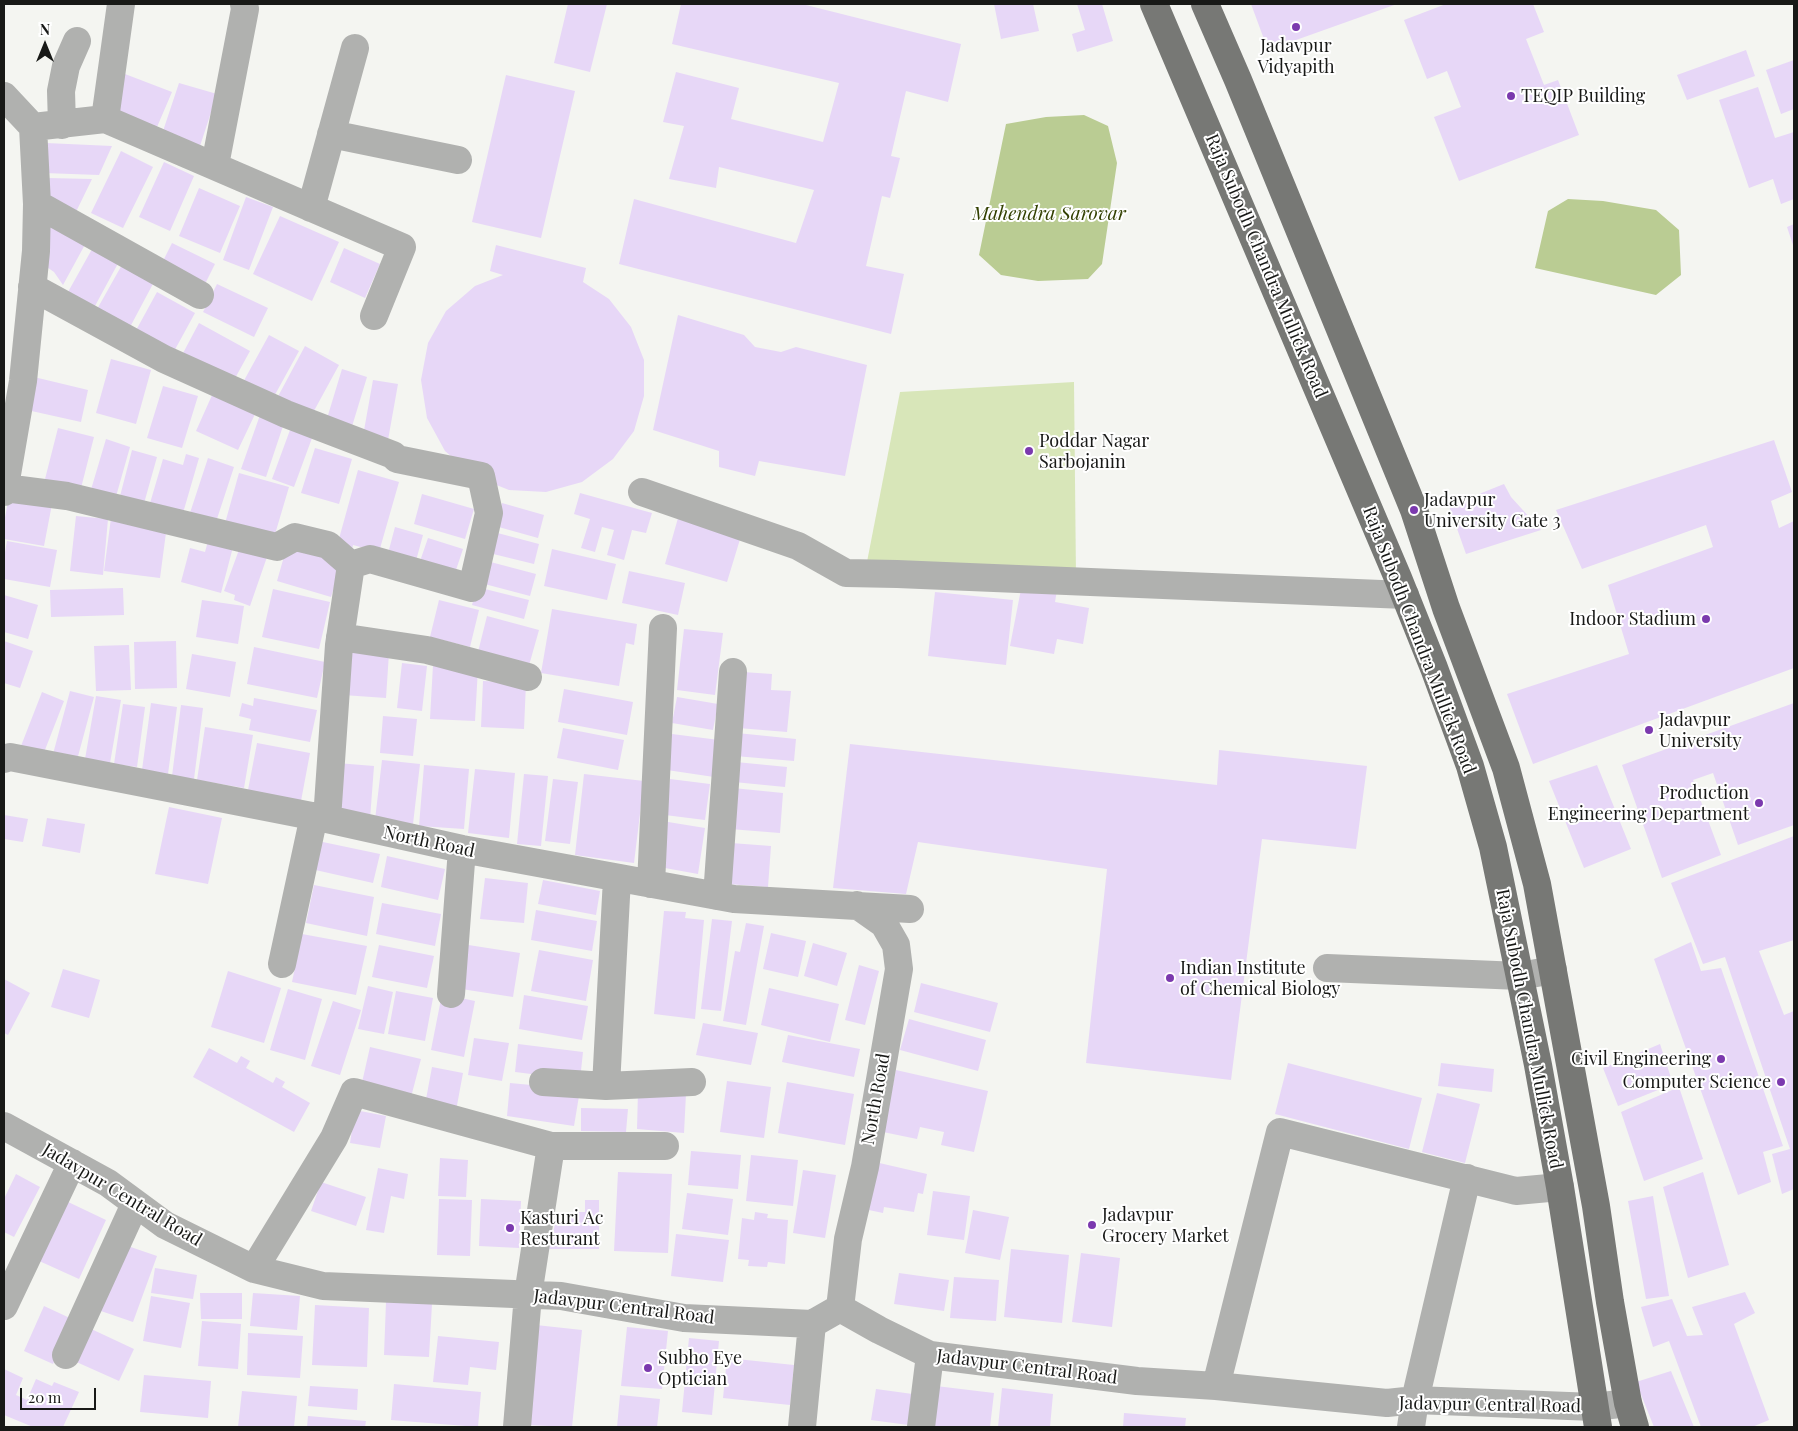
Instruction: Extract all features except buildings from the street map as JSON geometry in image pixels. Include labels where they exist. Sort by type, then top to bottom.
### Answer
[{"type":"main road","name":"Raja Subodh Chandra Mullick Road","points":[[1154,4],[1405,595],[1470,766],[1493,847],[1520,976],[1560,1187],[1597,1420]]},
{"type":"main road","name":"Raja Subodh Chandra Mullick Road","points":[[1205,4],[1414,510],[1446,608],[1506,768],[1537,884],[1596,1206],[1632,1417]]},
{"type":"street","points":[[105,119],[121,4]]},
{"type":"street","points":[[214,165],[245,6]]},
{"type":"street","points":[[62,125],[61,92],[66,66],[77,41]]},
{"type":"street","points":[[311,208],[356,48]]},
{"type":"street","points":[[4,96],[33,127],[37,204],[36,251],[32,287],[16,332],[24,381],[4,490],[67,496],[276,546],[295,537],[328,545],[351,565]]},
{"type":"street","points":[[33,127],[105,119],[402,247],[374,316]]},
{"type":"street","points":[[331,134],[458,160]]},
{"type":"street","points":[[37,204],[200,295]]},
{"type":"street","points":[[32,287],[164,359],[286,414],[393,455],[396,459],[481,476],[489,512],[472,588],[370,559],[351,565]]},
{"type":"street","points":[[642,492],[798,546],[846,573],[1405,595]]},
{"type":"street","points":[[282,964],[320,818],[340,637],[351,565]]},
{"type":"street","points":[[651,884],[663,628]]},
{"type":"street","points":[[340,637],[427,650],[528,676]]},
{"type":"street","points":[[717,896],[733,672]]},
{"type":"street","name":"North Road","points":[[4,759],[10,757],[320,818],[462,850],[734,899],[910,908]]},
{"type":"street","points":[[451,994],[462,850]]},
{"type":"street","points":[[606,1086],[617,878]]},
{"type":"street","name":"North Road","points":[[840,1308],[848,1240],[865,1167],[899,969],[896,945],[884,924],[857,905]]},
{"type":"street","points":[[1328,968],[1520,976],[1553,970]]},
{"type":"street","points":[[543,1082],[606,1086],[692,1082]]},
{"type":"street","points":[[254,1269],[334,1138],[354,1092],[550,1146],[665,1146]]},
{"type":"street","name":"Jadavpur Central Road","points":[[4,1126],[108,1182],[165,1225],[254,1269],[323,1286],[561,1296],[684,1318],[812,1324]]},
{"type":"street","points":[[1216,1386],[1280,1132],[1516,1191],[1560,1187]]},
{"type":"street","points":[[517,1427],[528,1295],[550,1146]]},
{"type":"street","points":[[4,1306],[72,1164]]},
{"type":"street","points":[[1413,1415],[1467,1178]]},
{"type":"street","points":[[66,1355],[135,1204]]},
{"type":"street","points":[[802,1427],[812,1324],[840,1308]]},
{"type":"street","name":"Jadavpur Central Road","points":[[840,1308],[930,1355],[1137,1380],[1216,1386],[1387,1404],[1413,1415],[1597,1420],[1632,1417]]},
{"type":"street","points":[[922,1427],[930,1355]]},
{"type":"shaded area","points":[[1074,382],[1076,578],[866,567],[900,392]]},
{"type":"water","name":"Mahendra Sarovar","points":[[1084,115],[1108,126],[1117,163],[1102,264],[1088,279],[1038,281],[1001,275],[979,255],[1006,124],[1046,117]]},
{"type":"water","points":[[1568,199],[1603,201],[1656,210],[1679,230],[1681,275],[1656,295],[1535,268],[1548,211]]},
{"type":"place","name":"Jadavpur Vidyapith","points":[[1296,27]]},
{"type":"place","name":"TEQIP Building","points":[[1511,96]]},
{"type":"place","name":"Poddar Nagar Sarbojanin","points":[[1029,451]]},
{"type":"place","name":"Jadavpur University Gate 3","points":[[1414,510]]},
{"type":"place","name":"Indoor Stadium","points":[[1706,619]]},
{"type":"place","name":"Jadavpur University","points":[[1649,730]]},
{"type":"place","name":"Production Engineering Department","points":[[1759,803]]},
{"type":"place","name":"Indian Institute of Chemical Biology","points":[[1170,978]]},
{"type":"place","name":"Civil Engineering","points":[[1721,1059]]},
{"type":"place","name":"Computer Science","points":[[1781,1082]]},
{"type":"place","name":"Jadavpur Grocery Market","points":[[1092,1225]]},
{"type":"place","name":"Kasturi Ac Resturant","points":[[510,1228]]},
{"type":"place","name":"Subho Eye Optician","points":[[648,1368]]}]
